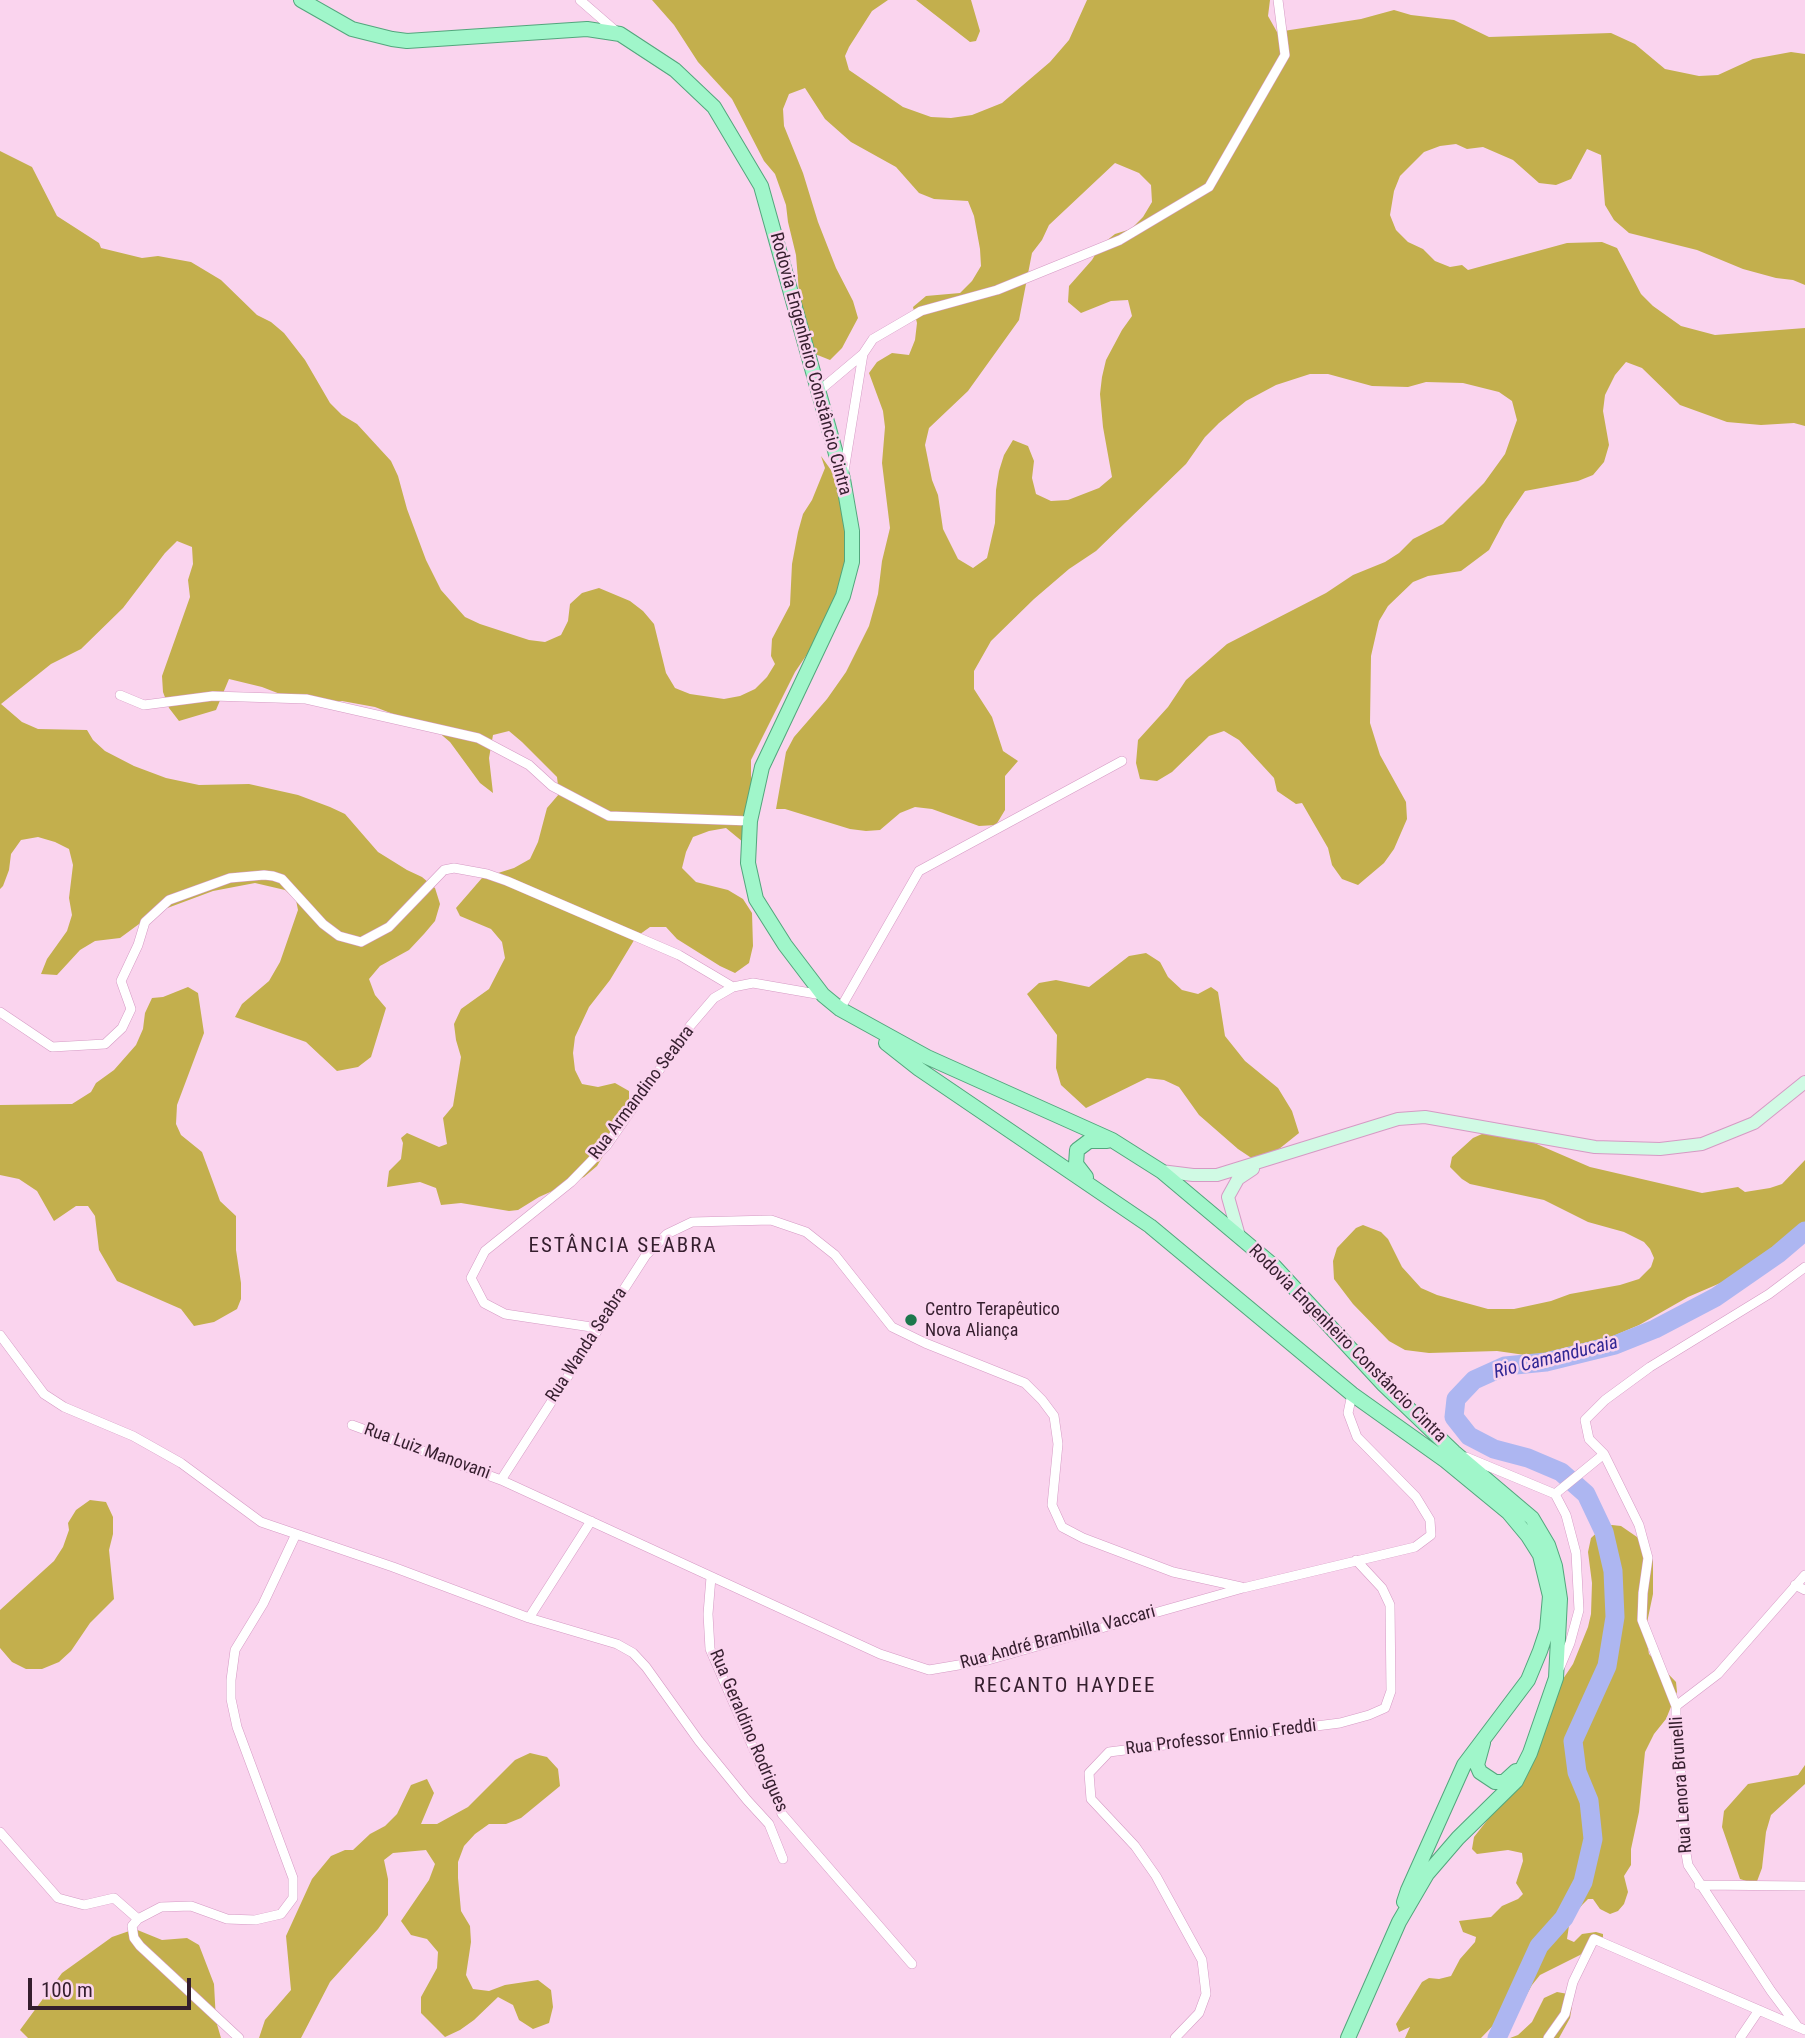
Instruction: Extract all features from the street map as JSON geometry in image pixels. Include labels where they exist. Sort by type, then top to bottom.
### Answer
[{"type":"main road","name":"Rodovia Engenheiro Constâncio Cintra","points":[[301,0],[352,29],[392,39],[417,40],[587,29],[620,34],[676,70],[714,107],[761,186],[843,479],[852,531],[852,562],[844,596],[762,766],[750,821],[748,863],[757,900],[785,945],[823,995],[919,1069],[1089,1182],[1150,1226],[1352,1394],[1446,1461],[1508,1511],[1540,1555],[1550,1595],[1547,1630],[1528,1680],[1464,1765],[1408,1890],[1399,1922]]},
{"type":"main road","name":"Rodovia Engenheiro Constâncio Cintra","points":[[861,1023],[927,1057],[1112,1140],[1161,1171],[1274,1266],[1384,1385],[1454,1452],[1532,1518],[1548,1545],[1555,1566],[1560,1599],[1556,1678],[1530,1753],[1516,1781],[1458,1838],[1427,1874],[1399,1922],[1348,2038]]},
{"type":"main road","points":[[1161,1171],[1217,1175],[1398,1119],[1425,1117],[1595,1147],[1660,1149],[1702,1144],[1754,1122],[1805,1082]]},
{"type":"main road","points":[[1089,1182],[1076,1164],[1077,1150],[1089,1141],[1112,1140]]},
{"type":"main road","points":[[1239,1236],[1228,1197],[1238,1179],[1266,1161]]},
{"type":"main road","points":[[1487,1732],[1477,1765],[1489,1780],[1504,1782],[1515,1774],[1530,1753]]},
{"type":"street","points":[[580,0],[620,34]]},
{"type":"street","points":[[819,391],[863,354],[873,339],[921,311],[996,290],[1120,240],[1209,187],[1285,55],[1278,0]]},
{"type":"street","points":[[843,479],[863,354]]},
{"type":"street","points":[[120,695],[144,705],[214,696],[306,699],[478,738],[529,765],[552,786],[608,816],[750,821]]},
{"type":"street","points":[[840,1009],[919,871],[1122,761]]},
{"type":"street","points":[[0,1012],[52,1047],[105,1044],[122,1028],[131,1009],[121,981],[138,945],[145,922],[169,900],[239,877],[273,876],[282,879],[331,930],[340,936],[361,942],[389,927],[444,870],[454,868],[507,881],[679,955],[733,987],[753,984],[823,995]]},
{"type":"street","name":"Rua Armandino Seabra","points":[[598,1328],[505,1314],[484,1303],[471,1278],[485,1251],[571,1182],[607,1145],[690,1026],[714,998],[733,987]]},
{"type":"street","name":"Rua Wanda Seabra","points":[[501,1479],[646,1255],[667,1234],[692,1222],[771,1220],[806,1232],[835,1255],[892,1327],[1025,1383],[1042,1400],[1054,1416],[1058,1444],[1052,1505],[1062,1527],[1083,1538],[1173,1572],[1243,1588]]},
{"type":"street","name":"Rua Lenora Brunelli","points":[[1801,2029],[1699,1885],[1688,1865],[1683,1836],[1684,1792],[1676,1746],[1676,1706],[1642,1620],[1648,1558],[1639,1525],[1604,1454],[1589,1439],[1585,1420],[1605,1400],[1650,1367],[1769,1294],[1805,1267]]},
{"type":"street","points":[[0,1335],[44,1394],[64,1407],[133,1436],[181,1463],[261,1522],[393,1567],[529,1618],[617,1644],[633,1653],[646,1667],[698,1741],[769,1824],[783,1859]]},
{"type":"street","name":"Rua André Brambilla Vaccari","points":[[501,1479],[880,1654],[929,1670],[988,1660],[1243,1588],[1415,1547],[1431,1535],[1430,1520],[1416,1497],[1357,1437],[1348,1413],[1352,1394]]},
{"type":"street","name":"Rua Luiz Manovani","points":[[352,1425],[501,1479]]},
{"type":"street","points":[[1454,1452],[1555,1494],[1566,1515],[1576,1553],[1579,1610],[1556,1678]]},
{"type":"street","points":[[1555,1494],[1604,1454]]},
{"type":"street","points":[[529,1618],[592,1521]]},
{"type":"street","points":[[239,2038],[140,1946],[134,1938],[132,1926],[138,1919],[161,1907],[191,1906],[227,1919],[255,1920],[281,1914],[293,1898],[293,1878],[234,1718],[231,1680],[235,1650],[262,1604],[296,1534]]},
{"type":"street","name":"Rua Professor Ennio Freddi","points":[[1175,2038],[1199,2013],[1206,1994],[1202,1960],[1156,1876],[1135,1846],[1091,1800],[1088,1773],[1110,1752],[1340,1723],[1369,1716],[1385,1708],[1391,1691],[1390,1605],[1382,1588],[1356,1560]]},
{"type":"street","points":[[1676,1706],[1718,1674],[1805,1575]]},
{"type":"street","name":"Rua Geraldino Rodrigues","points":[[712,1577],[708,1614],[710,1649],[782,1814],[912,1964]]},
{"type":"street","points":[[1795,1585],[1805,1590]]},
{"type":"street","points":[[0,1832],[58,1898],[84,1905],[114,1898],[138,1919]]},
{"type":"street","points":[[1699,1885],[1805,1886]]},
{"type":"street","points":[[1548,2038],[1564,2014],[1573,1982],[1594,1940],[1801,2029]]},
{"type":"street","points":[[1740,2038],[1759,2010]]},
{"type":"shaded area","points":[[652,0],[888,0],[872,11],[849,47],[845,56],[849,70],[903,107],[931,117],[951,118],[972,115],[1002,103],[1050,62],[1069,40],[1087,0],[1270,0],[1268,16],[1277,32],[1361,19],[1394,10],[1411,15],[1454,20],[1489,37],[1611,33],[1635,44],[1665,69],[1699,76],[1718,75],[1753,59],[1791,52],[1805,54],[1805,285],[1743,269],[1697,250],[1629,233],[1614,220],[1605,205],[1601,155],[1587,149],[1571,179],[1556,185],[1539,183],[1513,160],[1483,147],[1467,149],[1456,144],[1440,146],[1424,152],[1400,176],[1390,215],[1396,230],[1408,242],[1423,249],[1435,261],[1450,267],[1462,265],[1468,270],[1567,243],[1602,242],[1617,248],[1641,294],[1681,326],[1715,335],[1805,328],[1805,426],[1794,423],[1761,425],[1727,422],[1680,405],[1642,368],[1626,362],[1615,375],[1605,395],[1603,411],[1609,445],[1604,462],[1593,475],[1578,481],[1525,491],[1489,550],[1461,571],[1428,576],[1413,582],[1388,606],[1379,621],[1371,656],[1370,723],[1380,755],[1406,802],[1407,819],[1394,849],[1384,863],[1358,885],[1342,879],[1332,865],[1328,848],[1302,803],[1296,804],[1277,791],[1274,778],[1239,740],[1224,731],[1209,736],[1172,772],[1157,781],[1140,779],[1136,763],[1138,740],[1168,707],[1186,680],[1227,644],[1326,593],[1353,575],[1385,562],[1413,539],[1443,524],[1484,483],[1505,454],[1517,420],[1512,401],[1499,392],[1463,383],[1426,382],[1408,387],[1372,386],[1328,374],[1310,374],[1276,385],[1246,401],[1219,423],[1205,437],[1186,464],[1096,551],[1069,569],[1034,599],[991,641],[974,671],[974,689],[992,717],[1003,751],[1018,761],[1005,776],[1005,810],[996,825],[979,826],[932,809],[915,807],[900,813],[880,830],[866,831],[850,829],[785,809],[776,809],[786,752],[794,737],[846,672],[869,626],[878,594],[890,528],[882,463],[885,427],[883,411],[869,373],[877,362],[892,353],[909,355],[915,340],[917,323],[913,307],[926,296],[960,293],[972,281],[981,266],[980,249],[974,216],[968,201],[934,199],[919,193],[896,167],[851,142],[825,119],[805,88],[789,94],[783,109],[784,126],[803,173],[818,222],[858,318],[842,348],[830,360],[815,354],[800,305],[796,255],[786,205],[775,174],[764,161],[732,99],[698,62],[674,25]],"holes":[[[1115,163],[1139,173],[1151,185],[1152,202],[1143,217],[1131,229],[1115,234],[1101,245],[1092,260],[1069,286],[1068,302],[1081,313],[1111,301],[1128,300],[1132,316],[1106,360],[1102,377],[1100,394],[1103,427],[1112,477],[1099,488],[1068,500],[1051,501],[1036,494],[1032,478],[1034,461],[1028,446],[1013,440],[999,471],[995,523],[987,558],[973,568],[958,559],[943,529],[938,495],[925,445],[929,428],[968,391],[1019,320],[1032,253],[1049,225]]]},
{"type":"shaded area","points":[[916,0],[971,0],[980,31],[976,41],[970,42]]},
{"type":"shaded area","points":[[0,151],[32,167],[57,216],[99,243],[101,248],[142,258],[158,256],[191,262],[221,280],[257,315],[284,333],[305,360],[330,403],[342,415],[357,424],[391,461],[426,560],[441,590],[465,617],[480,624],[529,640],[545,642],[561,635],[568,621],[570,604],[582,593],[599,588],[630,601],[654,624],[666,673],[675,688],[690,694],[724,699],[740,696],[755,689],[775,664],[771,656],[772,639],[790,605],[792,564],[798,532],[803,514],[825,468],[821,456],[838,480],[842,497],[847,569],[843,585],[814,644],[795,672],[751,760],[751,776],[756,792],[749,847],[726,828],[709,831],[693,837],[682,868],[696,882],[728,890],[743,899],[752,913],[753,946],[749,963],[735,973],[677,939],[666,927],[650,927],[636,937],[610,980],[589,1007],[575,1037],[575,1070],[582,1084],[598,1087],[615,1083],[629,1091],[629,1107],[606,1151],[597,1166],[584,1177],[539,1197],[518,1210],[509,1211],[461,1203],[441,1205],[436,1188],[420,1182],[387,1187],[389,1171],[401,1159],[401,1138],[407,1133],[439,1147],[447,1144],[443,1118],[453,1106],[461,1057],[454,1024],[461,1009],[489,989],[505,958],[502,942],[491,929],[460,916],[456,908],[482,878],[514,868],[530,859],[538,842],[547,808],[559,794],[557,777],[509,731],[493,735],[489,758],[493,793],[480,783],[450,742],[437,731],[375,707],[342,701],[326,703],[293,699],[262,687],[229,679],[216,710],[179,721],[169,708],[163,692],[162,676],[190,597],[188,580],[193,564],[192,547],[177,541],[123,608],[81,649],[51,664],[1,704],[22,722],[38,729],[87,730],[105,751],[166,778],[199,785],[249,784],[298,795],[345,814],[378,852],[422,877],[435,888],[440,904],[435,921],[409,950],[380,966],[369,979],[375,995],[386,1008],[371,1057],[358,1067],[337,1071],[306,1042],[235,1017],[242,1004],[269,981],[280,962],[298,910],[296,900],[285,890],[255,883],[213,891],[154,913],[120,938],[95,941],[80,950],[57,975],[41,974],[47,959],[67,931],[72,915],[69,898],[73,865],[69,849],[55,842],[38,837],[21,840],[11,854],[9,870],[0,889]]},
{"type":"shaded area","points":[[1146,953],[1160,962],[1168,977],[1182,990],[1198,994],[1211,987],[1218,992],[1225,1036],[1245,1061],[1278,1088],[1292,1111],[1299,1133],[1269,1157],[1253,1159],[1238,1149],[1199,1115],[1179,1087],[1164,1080],[1147,1078],[1086,1108],[1061,1085],[1056,1068],[1057,1035],[1027,994],[1039,983],[1056,980],[1089,987],[1129,956]]},
{"type":"shaded area","points":[[188,987],[198,993],[204,1033],[177,1105],[176,1124],[181,1135],[202,1152],[220,1201],[236,1216],[236,1250],[241,1283],[241,1299],[237,1309],[214,1322],[194,1326],[181,1309],[117,1281],[99,1250],[95,1216],[88,1206],[76,1206],[54,1221],[37,1191],[19,1179],[0,1175],[0,1105],[72,1104],[91,1092],[96,1083],[114,1070],[136,1045],[152,998],[163,997]]},
{"type":"shaded area","points":[[1493,1133],[1532,1142],[1590,1167],[1702,1193],[1738,1187],[1745,1192],[1770,1188],[1782,1184],[1805,1160],[1805,1233],[1757,1259],[1732,1278],[1688,1297],[1639,1325],[1583,1349],[1539,1357],[1497,1351],[1429,1353],[1405,1350],[1389,1341],[1353,1304],[1334,1279],[1333,1261],[1337,1248],[1356,1228],[1363,1225],[1381,1232],[1388,1239],[1402,1267],[1421,1288],[1488,1309],[1514,1309],[1570,1294],[1620,1285],[1639,1279],[1651,1267],[1654,1258],[1650,1249],[1644,1242],[1624,1232],[1588,1222],[1544,1200],[1470,1184],[1462,1179],[1450,1167],[1452,1157],[1473,1138]]},
{"type":"shaded area","points":[[90,1500],[106,1502],[113,1517],[109,1550],[114,1599],[90,1623],[71,1651],[59,1662],[42,1669],[26,1669],[12,1662],[0,1648],[0,1610],[54,1561],[63,1547],[69,1530],[68,1523],[76,1510]]},
{"type":"shaded area","points":[[1604,1526],[1621,1526],[1637,1537],[1653,1559],[1653,1594],[1645,1632],[1649,1654],[1676,1682],[1677,1692],[1666,1719],[1645,1752],[1631,1865],[1624,1876],[1628,1892],[1624,1904],[1618,1911],[1610,1914],[1600,1909],[1593,1899],[1588,1899],[1570,1919],[1567,1939],[1574,1942],[1582,1934],[1596,1932],[1603,1934],[1603,1937],[1580,1955],[1540,1975],[1522,2003],[1508,2010],[1481,2038],[1405,2038],[1410,2027],[1399,2032],[1396,2024],[1422,1982],[1429,1978],[1451,1976],[1460,1959],[1475,1942],[1476,1937],[1463,1932],[1459,1921],[1491,1917],[1502,1906],[1523,1894],[1516,1883],[1523,1861],[1522,1853],[1508,1850],[1477,1854],[1472,1849],[1474,1837],[1489,1818],[1500,1794],[1529,1762],[1553,1694],[1573,1664],[1591,1614],[1592,1583],[1588,1552],[1591,1538]]},
{"type":"shaded area","points":[[530,1753],[547,1757],[558,1769],[560,1786],[521,1818],[506,1824],[489,1824],[475,1834],[464,1846],[458,1862],[458,1878],[461,1911],[470,1926],[471,1942],[466,1975],[473,1989],[489,1991],[505,1985],[538,1980],[551,1990],[553,2007],[549,2023],[533,2029],[519,2020],[513,2005],[498,1997],[474,2020],[445,2037],[421,2013],[421,1997],[437,1968],[438,1952],[427,1939],[411,1935],[401,1921],[429,1880],[435,1864],[426,1850],[393,1853],[384,1860],[388,1879],[388,1915],[330,1982],[301,2038],[259,2038],[265,2020],[291,1990],[286,1936],[312,1879],[331,1856],[345,1850],[353,1850],[370,1834],[385,1826],[397,1814],[411,1785],[427,1779],[434,1793],[421,1824],[437,1824],[468,1807],[515,1760]]},
{"type":"shaded area","points":[[1805,1765],[1805,1784],[1771,1815],[1762,1868],[1756,1884],[1740,1879],[1722,1827],[1724,1811],[1748,1784],[1798,1775]]},
{"type":"shaded area","points":[[135,1929],[162,1940],[187,1938],[199,1945],[214,1984],[216,2021],[221,2038],[28,2038],[20,2030],[62,1973],[112,1937]]},
{"type":"shaded area","points":[[1557,1992],[1568,1994],[1572,2006],[1570,2018],[1559,2038],[1510,2038],[1518,2035],[1532,2022],[1544,1998]]},
{"type":"waterway","name":"Rio Camanducaia","points":[[1497,2038],[1539,1946],[1564,1918],[1583,1882],[1593,1839],[1589,1801],[1577,1772],[1573,1741],[1607,1666],[1615,1617],[1613,1571],[1604,1532],[1586,1494],[1561,1472],[1528,1458],[1494,1449],[1469,1436],[1454,1417],[1456,1399],[1474,1380],[1505,1366],[1546,1362],[1615,1345],[1655,1329],[1716,1297],[1778,1254],[1805,1231]]},
{"type":"place","name":"Centro Terapêutico Nova Aliança","points":[[911,1320]]},
{"type":"district","name":"ESTÂNCIA SEABRA","points":[[623,1247]]},
{"type":"district","name":"RECANTO HAYDEE","points":[[1065,1687]]}]
